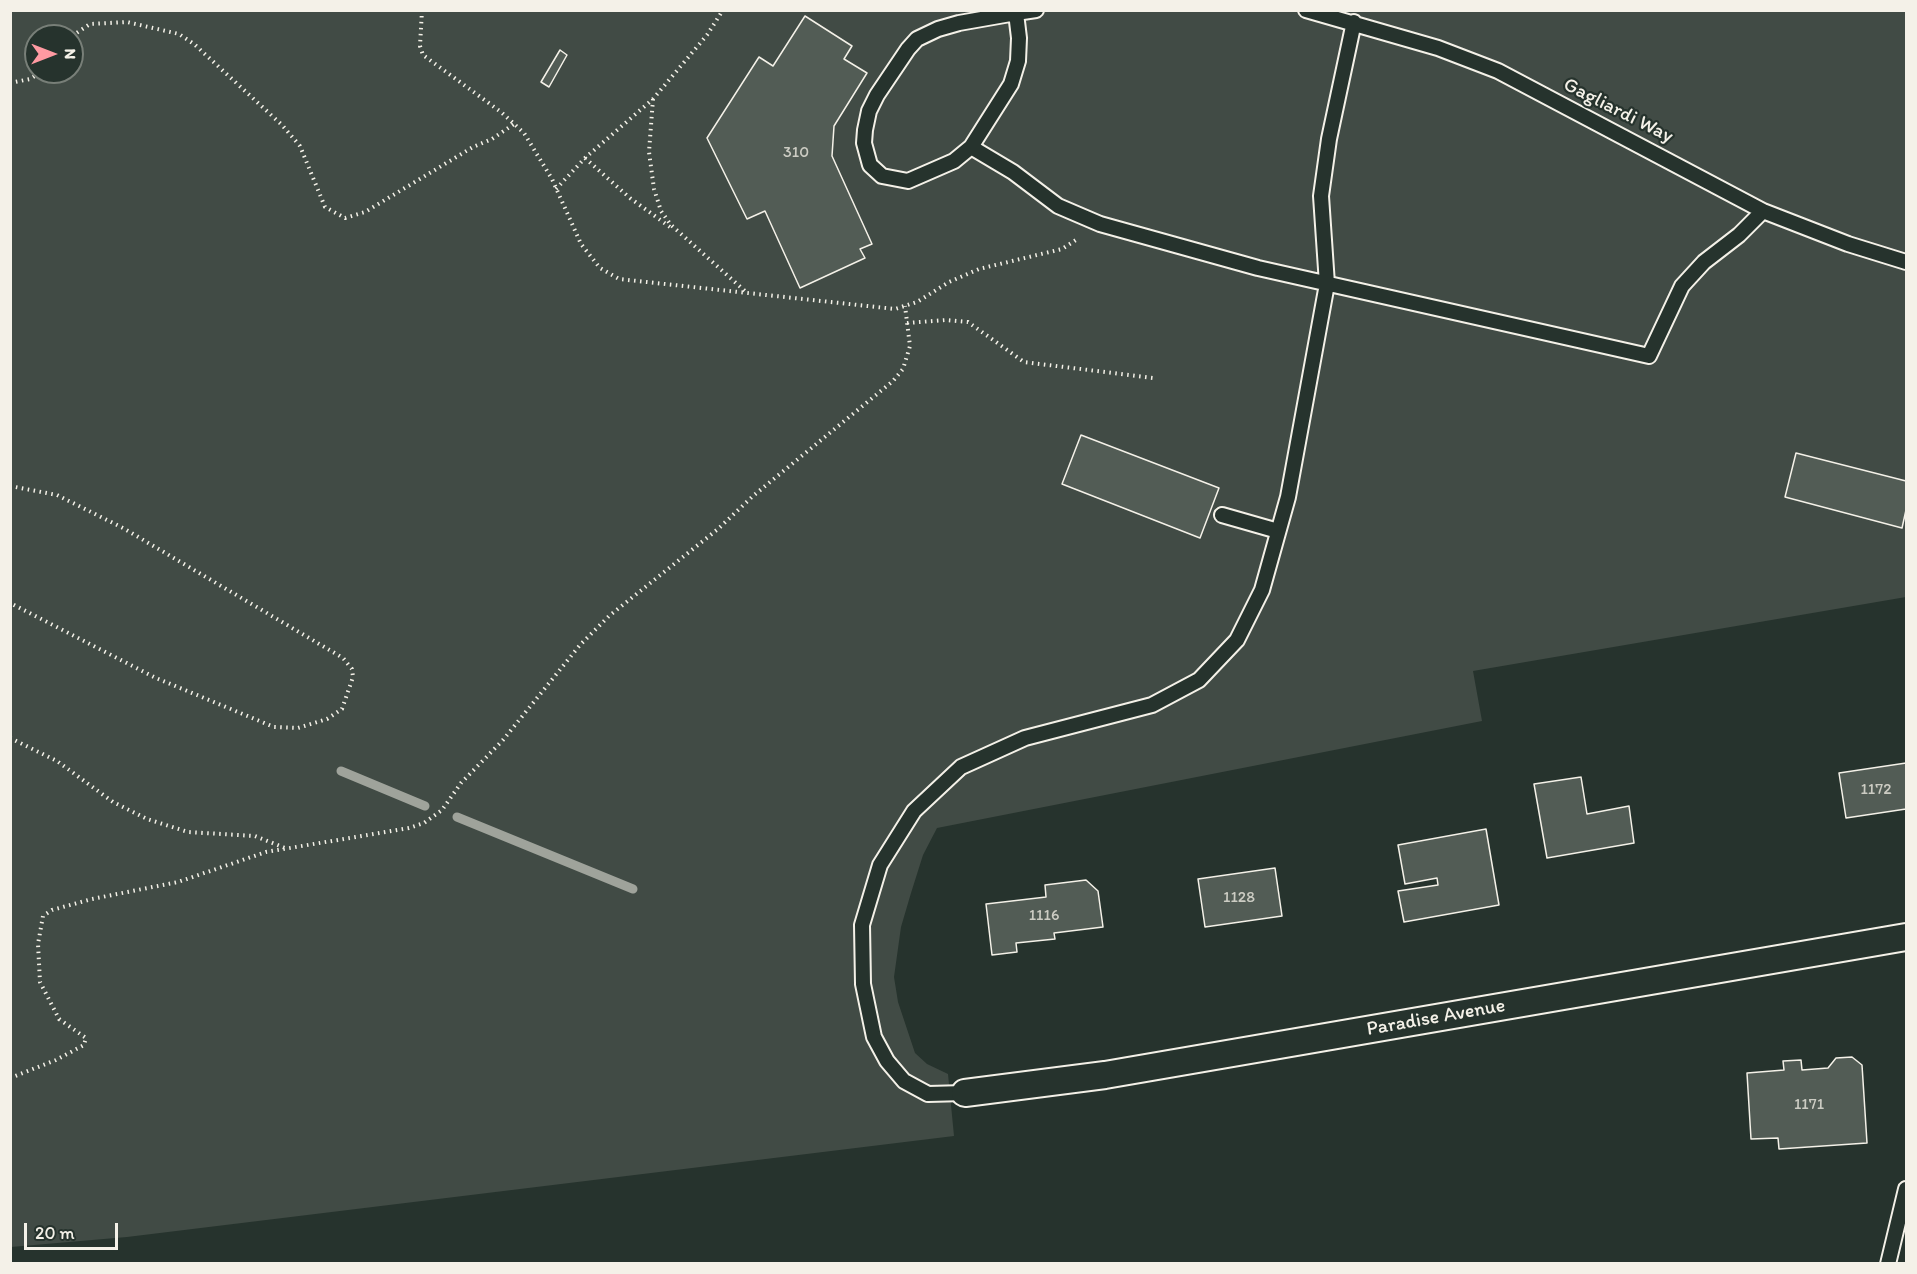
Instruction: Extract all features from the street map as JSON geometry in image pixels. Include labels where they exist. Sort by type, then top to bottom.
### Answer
[{"type":"street","name":"Paradise Avenue","points":[[965,1093],[1105,1075],[1906,937]]},
{"type":"lane","points":[[1015,12],[1018,61],[1011,84],[971,147],[954,161],[908,181],[894,181],[882,176],[870,165],[864,143],[869,111],[890,76],[917,39],[938,29],[1015,12],[1036,10]]},
{"type":"lane","name":"Gagliardi Way","points":[[1306,10],[1438,48],[1498,71],[1763,211],[1848,244],[1906,262]]},
{"type":"lane","points":[[965,1093],[928,1094],[904,1081],[887,1061],[874,1038],[863,984],[862,925],[880,865],[914,811],[961,767],[1025,738],[1152,705],[1199,680],[1237,640],[1262,590],[1288,497],[1328,284],[1321,196],[1329,139],[1354,22]]},
{"type":"lane","points":[[971,147],[1013,172],[1058,206],[1100,224],[1258,268],[1649,356],[1682,286],[1704,262],[1739,235],[1763,211]]},
{"type":"lane","points":[[1222,515],[1278,531]]},
{"type":"lane","points":[[1888,1263],[1906,1189]]},
{"type":"path","points":[[422,10],[420,46],[423,55],[514,124],[529,142],[556,189],[581,244],[600,267],[619,279],[895,309],[917,303],[949,282],[979,270],[1062,249],[1100,224]]},
{"type":"path","points":[[556,189],[585,158],[653,99],[723,10]]},
{"type":"path","points":[[84,28],[90,24],[127,22],[179,34],[194,44],[294,139],[300,146],[325,207],[345,218],[365,212],[473,147],[492,140],[514,124]]},
{"type":"path","points":[[653,99],[649,152],[654,189],[661,211],[671,225],[745,291]]},
{"type":"path","points":[[585,158],[654,217],[688,239]]},
{"type":"path","points":[[10,1078],[56,1060],[84,1045],[86,1038],[59,1019],[40,982],[38,944],[43,916],[52,910],[178,882],[285,848],[409,828],[424,823],[442,810],[461,783],[503,741],[580,645],[609,616],[718,529],[753,496],[893,381],[907,359],[910,346],[905,306]]},
{"type":"path","points":[[907,323],[946,320],[968,322],[1024,362],[1153,378]]},
{"type":"path","points":[[10,486],[57,495],[123,528],[342,658],[352,669],[353,677],[342,709],[327,719],[314,725],[298,728],[274,727],[156,678],[10,603]]},
{"type":"path","points":[[10,738],[57,761],[114,802],[147,819],[188,832],[255,836],[285,848]]},
{"type":"shaded area","points":[[11,11],[1906,11],[1906,597],[1473,671],[1482,721],[937,828],[923,855],[901,927],[894,977],[898,1002],[915,1053],[927,1064],[948,1074],[954,1136],[127,1237],[11,1247]]},
{"type":"building","points":[[805,16],[852,46],[844,59],[867,73],[834,126],[832,156],[872,244],[860,249],[865,258],[800,288],[765,211],[747,219],[707,138],[759,57],[773,66]]},
{"type":"building","points":[[560,50],[567,55],[549,87],[541,82]]},
{"type":"building","points":[[1081,435],[1219,488],[1200,538],[1062,484]]},
{"type":"building","points":[[1796,453],[1906,481],[1906,510],[1902,528],[1785,497]]},
{"type":"building","points":[[1906,763],[1906,809],[1846,818],[1839,773]]},
{"type":"building","points":[[1581,777],[1587,814],[1629,806],[1634,843],[1547,858],[1534,784]]},
{"type":"building","points":[[1486,829],[1499,905],[1404,922],[1398,891],[1438,885],[1437,878],[1405,884],[1398,845]]},
{"type":"building","points":[[1275,868],[1282,916],[1205,927],[1198,879]]},
{"type":"building","points":[[1086,880],[1098,891],[1103,927],[1054,933],[1055,939],[1016,943],[1017,952],[992,955],[986,904],[1046,897],[1045,885]]},
{"type":"building","points":[[1852,1057],[1862,1065],[1867,1143],[1779,1149],[1778,1138],[1751,1139],[1747,1073],[1784,1070],[1783,1061],[1801,1060],[1802,1070],[1828,1068],[1836,1058]]},
{"type":"waterway","points":[[341,771],[425,806]]},
{"type":"waterway","points":[[457,817],[633,889]]}]
